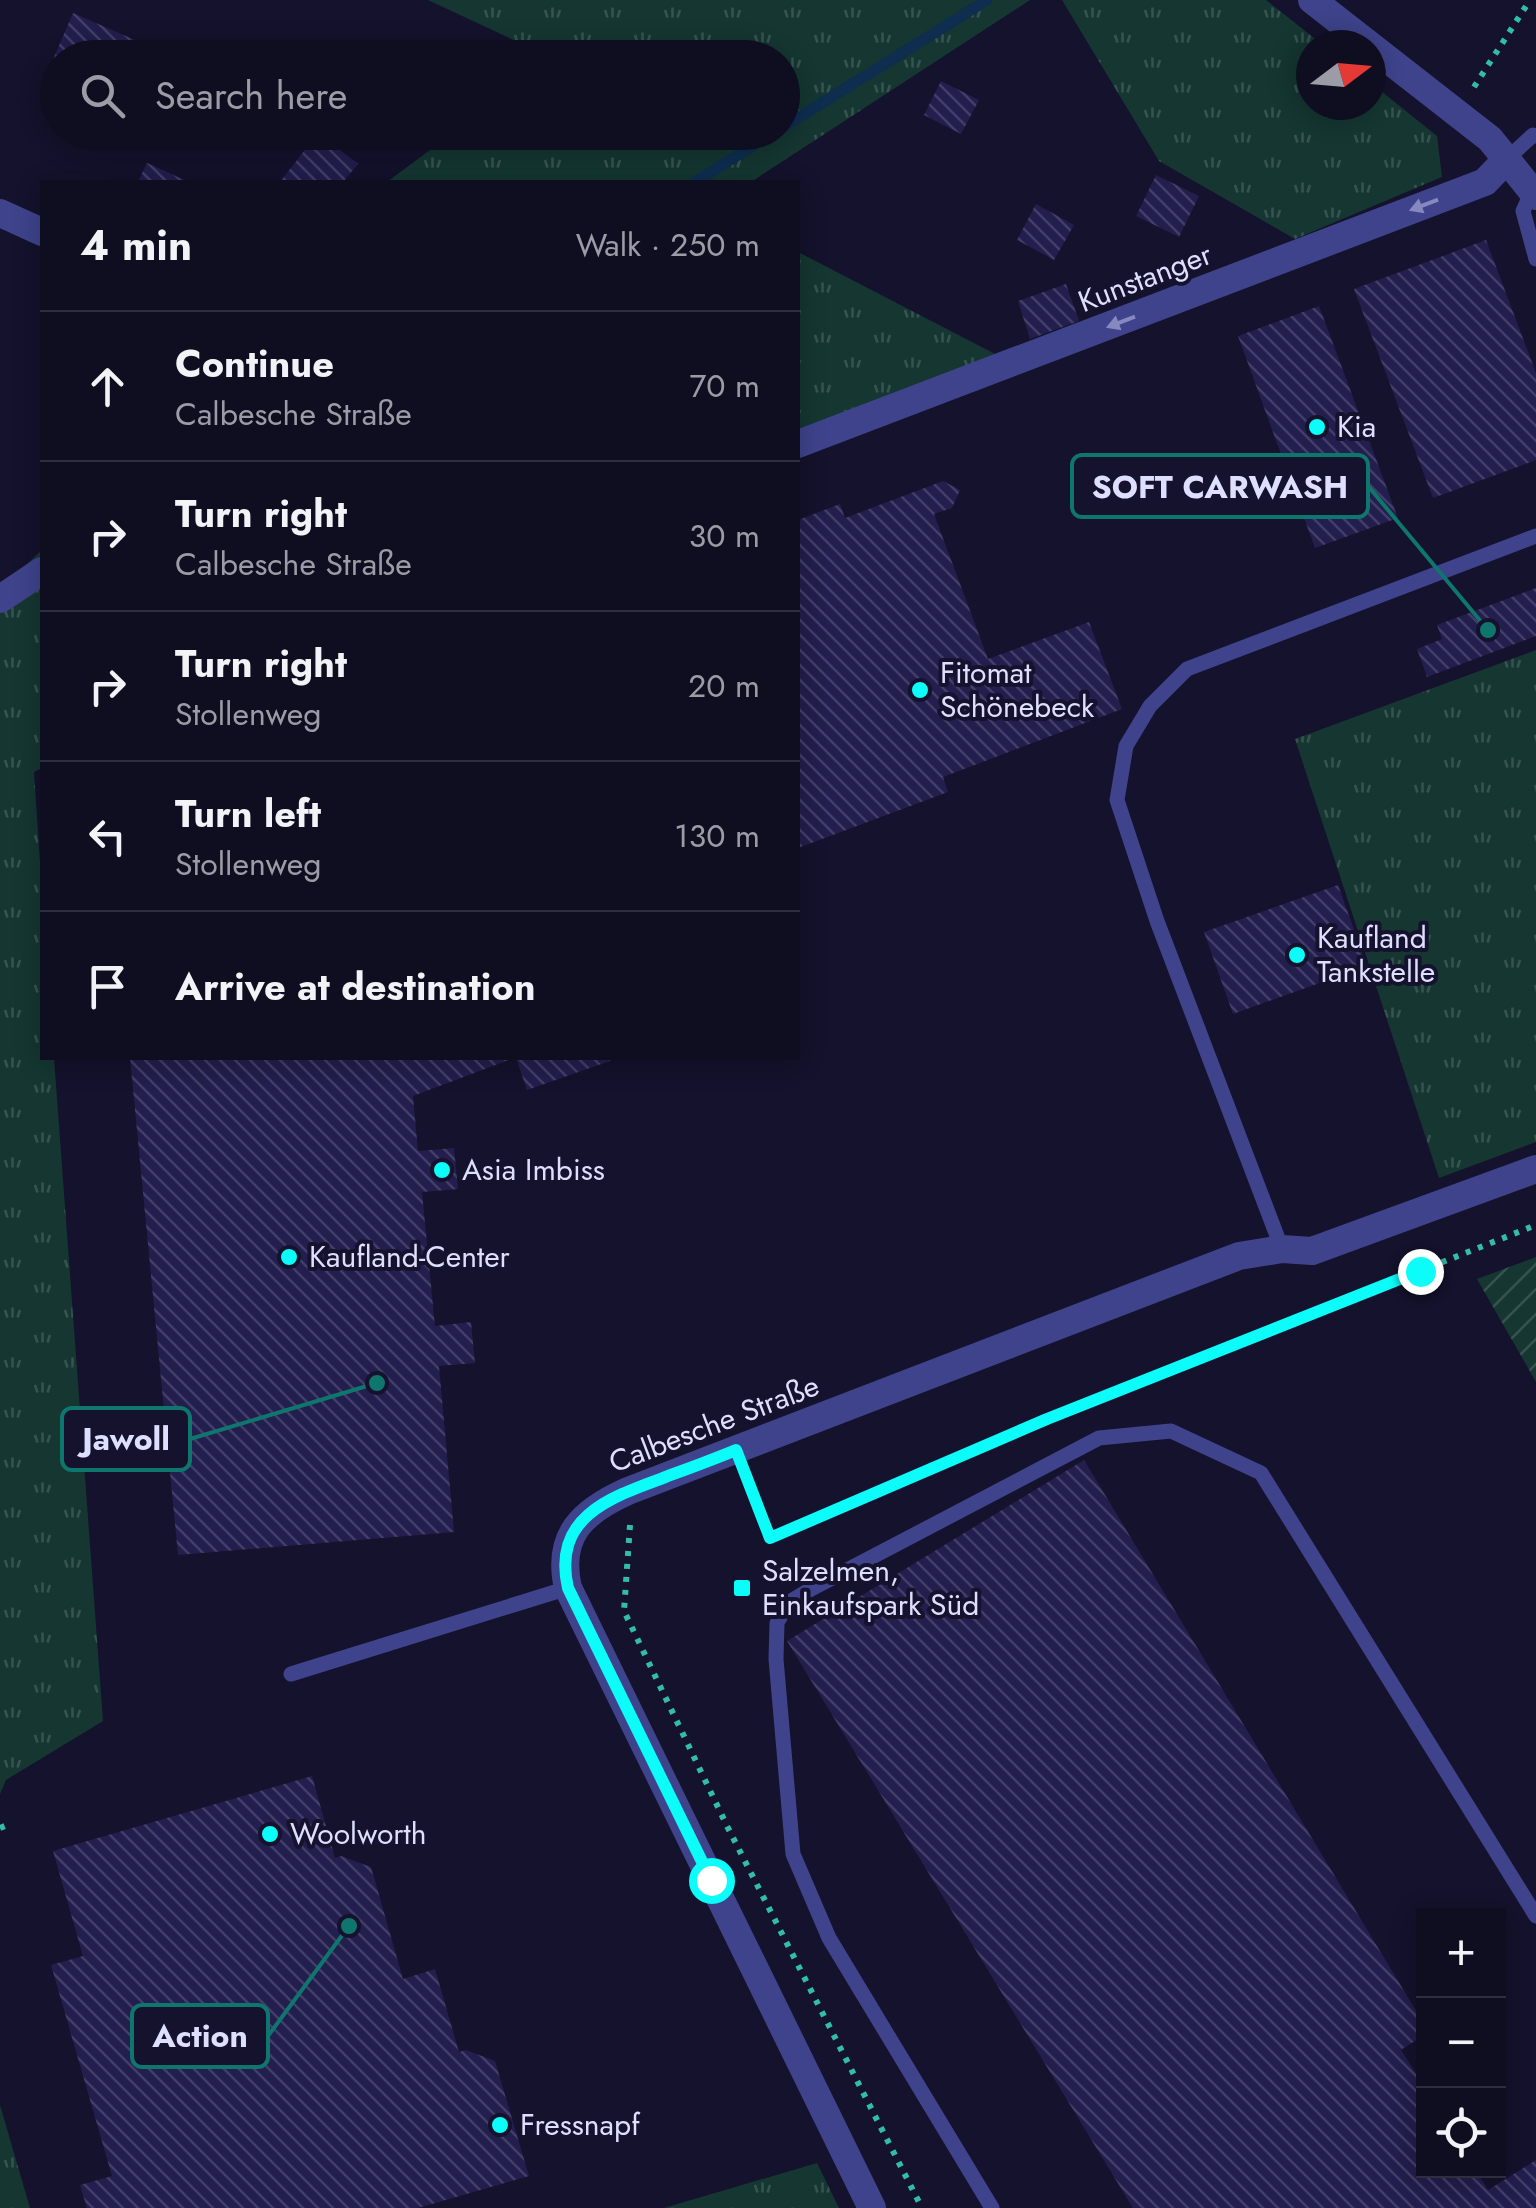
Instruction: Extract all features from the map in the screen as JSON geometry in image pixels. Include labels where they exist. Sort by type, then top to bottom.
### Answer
[{"type":"street","points":[[1312,0],[1458,113],[1508,158],[1534,195]]},
{"type":"street","name":"Kunstanger","points":[[800,443],[1486,182],[1508,158]]},
{"type":"street","points":[[0,213],[40,231]]},
{"type":"street","points":[[0,599],[40,572]]},
{"type":"street","name":"Calbesche Straße","points":[[872,2208],[568,1588],[564,1556],[575,1529],[596,1507],[628,1491],[1239,1256],[1282,1249],[1312,1251],[1536,1169]]},
{"type":"lane","name":"Kunstanger","points":[[1508,158],[1532,135],[1536,136]]},
{"type":"lane","points":[[1534,195],[1522,212],[1536,259]]},
{"type":"lane","points":[[1282,1249],[1157,920],[1117,800],[1126,746],[1150,706],[1187,668],[1536,536]]},
{"type":"lane","points":[[992,2208],[830,1938],[794,1854],[776,1659],[778,1623],[788,1604],[828,1580],[1098,1438],[1171,1431],[1225,1456],[1260,1474],[1536,1916]]},
{"type":"lane","points":[[291,1674],[568,1588]]},
{"type":"path","points":[[1458,113],[1530,0]]},
{"type":"path","points":[[736,1450],[770,1538],[1047,1419],[1536,1226]]},
{"type":"path","points":[[628,1491],[631,1528],[624,1611],[727,1826],[922,2208]]},
{"type":"path","points":[[0,1828],[10,1824]]},
{"type":"green space","points":[[428,0],[1030,0],[754,180],[390,180],[430,150],[800,150],[800,40],[514,40]]},
{"type":"green space","points":[[1062,0],[1266,0],[1304,30],[1296,30],[1296,120],[1386,120],[1386,95],[1437,136],[1442,177],[1295,239],[1159,161]]},
{"type":"green space","points":[[800,253],[1001,357],[800,430]]},
{"type":"green space","points":[[40,552],[40,769],[34,772],[40,863],[40,1060],[54,1060],[103,1721],[6,1780],[0,1794],[0,589]]},
{"type":"green space","points":[[1536,650],[1536,1142],[1439,1178],[1295,739]]},
{"type":"green space","points":[[1536,1257],[1536,1382],[1477,1279]]},
{"type":"green space","points":[[0,2105],[30,2208],[0,2208]]},
{"type":"green space","points":[[817,2163],[839,2208],[664,2208]]},
{"type":"building","points":[[73,13],[135,40],[61,40]]},
{"type":"building","points":[[941,81],[979,100],[961,134],[924,115]]},
{"type":"building","points":[[305,150],[340,150],[358,164],[345,180],[282,180]]},
{"type":"building","points":[[147,163],[185,180],[139,180]]},
{"type":"building","points":[[1156,175],[1199,196],[1179,237],[1136,216]]},
{"type":"building","points":[[1036,204],[1074,225],[1054,260],[1017,240]]},
{"type":"building","points":[[1486,240],[1536,373],[1536,460],[1433,498],[1354,289]]},
{"type":"building","points":[[1066,284],[1079,321],[1030,339],[1018,301]]},
{"type":"building","name":"Kia","points":[[1319,306],[1398,518],[1315,548],[1238,336]]},
{"type":"building","points":[[943,481],[960,490],[952,508],[934,514],[988,659],[1089,622],[1122,709],[943,777],[948,792],[800,847],[800,519],[840,504],[845,518]]},
{"type":"building","points":[[1536,588],[1536,636],[1427,677],[1417,649],[1442,639],[1437,625]]},
{"type":"building","points":[[1338,885],[1367,966],[1233,1014],[1204,932]]},
{"type":"building","name":"Kaufland-Center","points":[[130,1060],[509,1060],[413,1096],[418,1151],[454,1148],[458,1189],[422,1192],[435,1326],[471,1322],[475,1363],[439,1366],[454,1532],[178,1555]]},
{"type":"building","points":[[517,1060],[610,1060],[610,1061],[527,1090]]},
{"type":"building","points":[[1084,1460],[1416,2011],[1416,2040],[1401,2050],[1416,2073],[1416,2178],[1481,2178],[1488,2190],[1536,2160],[1536,2208],[1133,2208],[787,1641]]},
{"type":"building","points":[[312,1776],[335,1858],[341,1856],[371,1867],[403,1979],[435,1969],[459,2052],[466,2050],[495,2061],[529,2176],[418,2208],[87,2208],[80,2185],[112,2176],[51,1965],[83,1956],[53,1851]]},
{"type":"waterway","points":[[800,117],[987,0]]},
{"type":"waterway","points":[[698,180],[746,150]]},
{"type":"place","name":"Kia","points":[[1317,427]]},
{"type":"place","name":"SOFT CARWASH","points":[[1488,630]]},
{"type":"place","name":"Fitomat Schönebeck","points":[[920,690]]},
{"type":"place","name":"Kaufland Tankstelle","points":[[1297,955]]},
{"type":"place","name":"Asia Imbiss","points":[[442,1170]]},
{"type":"place","name":"Kaufland-Center","points":[[289,1257]]},
{"type":"place","name":"Jawoll","points":[[377,1383]]},
{"type":"place","name":"Salzelmen, Einkaufspark Süd","points":[[742,1588]]},
{"type":"place","name":"Woolworth","points":[[270,1834]]},
{"type":"place","name":"Action","points":[[349,1926]]},
{"type":"place","name":"Fressnapf","points":[[500,2125]]},
{"type":"route","points":[[711,1880],[568,1588],[564,1556],[584,1517],[628,1491],[736,1450],[770,1538],[1047,1419],[1420,1271]]}]
